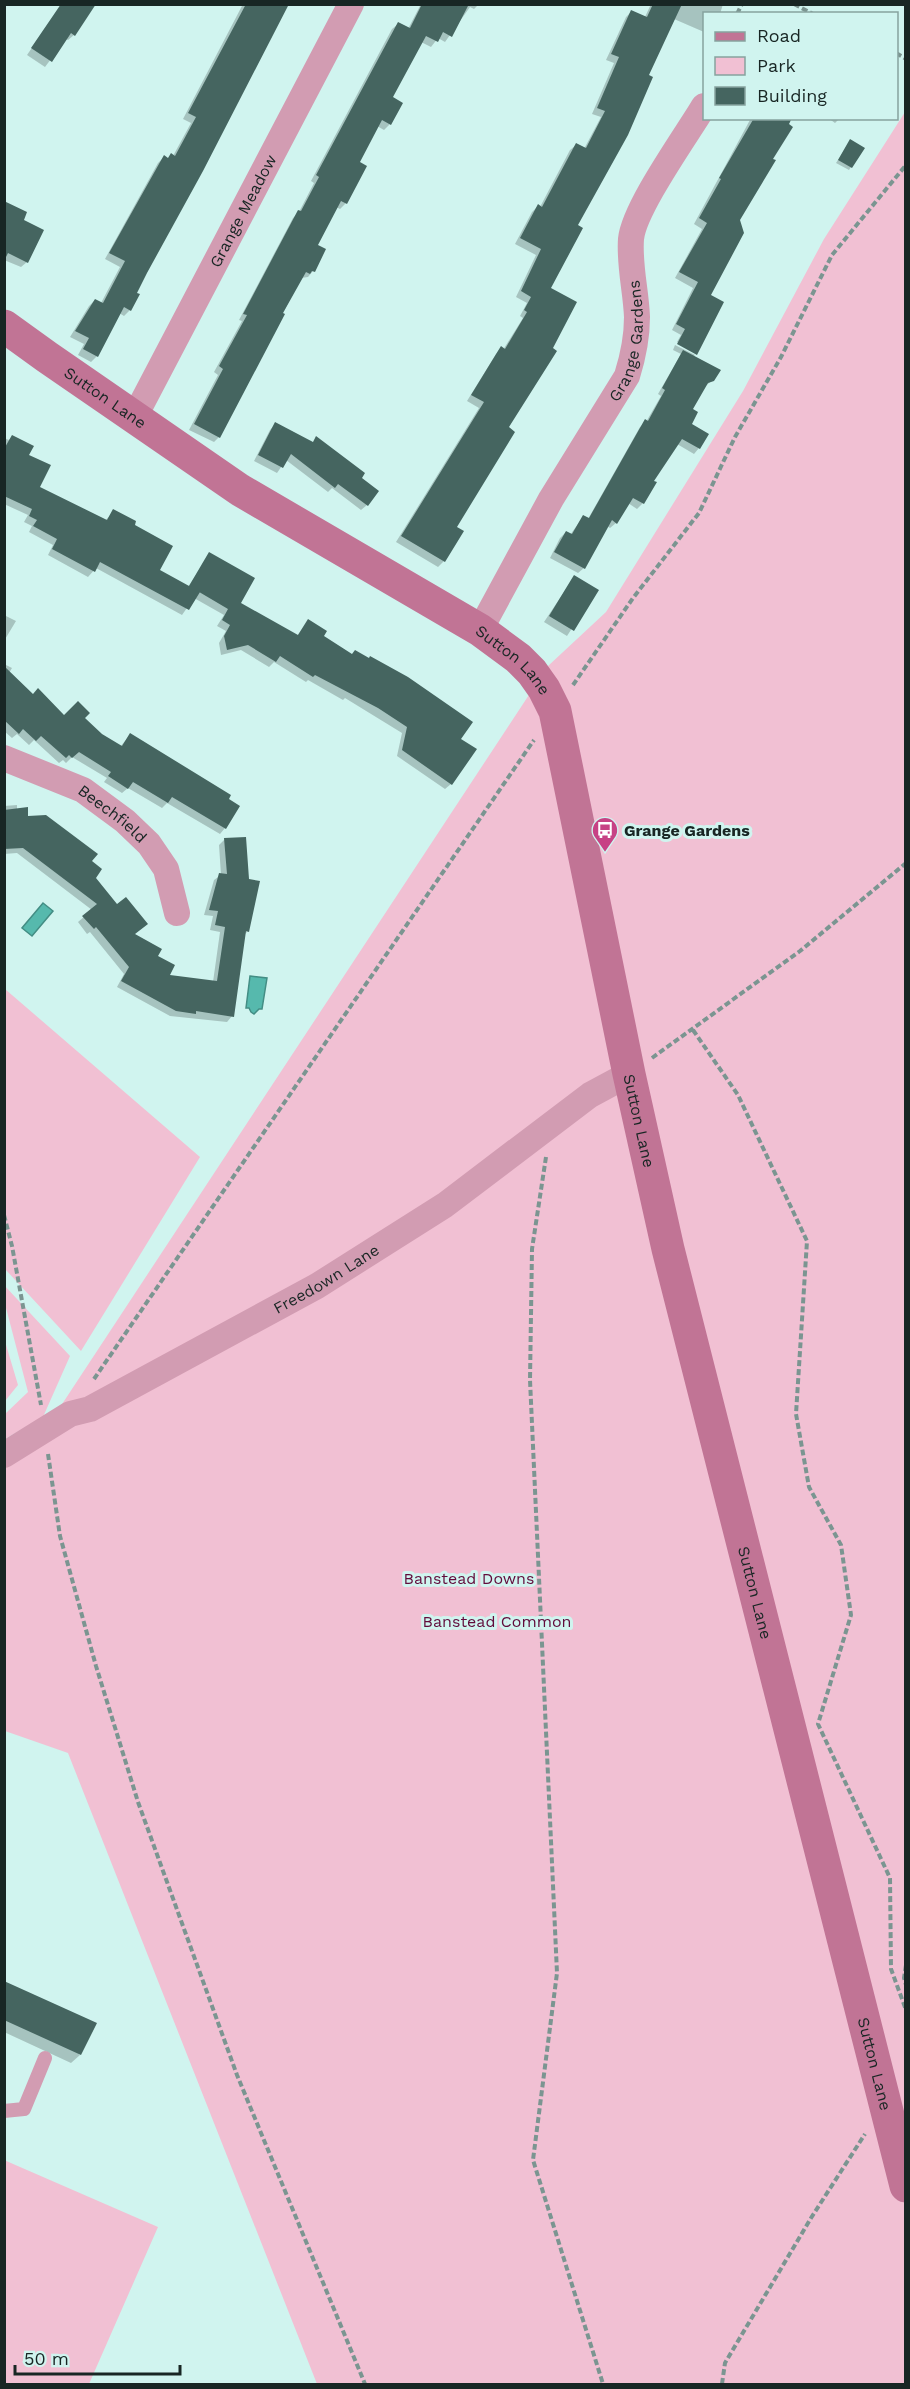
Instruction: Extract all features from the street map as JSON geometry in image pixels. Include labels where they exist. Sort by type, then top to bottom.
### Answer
[{"type":"main road","name":"Sutton Lane","points":[[4,326],[240,490],[480,630],[519,658],[544,689],[555,711],[629,1074],[668,1249],[906,2186]]},
{"type":"street","name":"Grange Meadow","points":[[134,418],[351,4]]},
{"type":"street","name":"Grange Gardens","points":[[480,630],[551,500],[627,376],[634,354],[637,318],[631,238],[635,223],[703,109]]},
{"type":"street","name":"Beechfield","points":[[4,758],[83,790],[125,821],[149,844],[166,869],[177,913]]},
{"type":"street","name":"Freedown Lane","points":[[4,1455],[70,1414],[90,1408],[317,1286],[445,1205],[590,1095],[629,1074]]},
{"type":"lane","points":[[4,2111],[24,2109],[45,2058]]},
{"type":"path","points":[[794,4],[809,12]]},
{"type":"path","points":[[70,1414],[633,598],[699,513],[735,436],[781,357],[832,255],[906,165]]},
{"type":"path","points":[[629,1074],[800,951],[906,863]]},
{"type":"path","points":[[693,1030],[738,1095],[807,1241],[796,1414],[809,1487],[840,1545],[850,1615],[818,1724],[890,1878],[891,1969],[906,2010]]},
{"type":"path","points":[[552,1123],[532,1249],[530,1380],[557,1973],[533,2160],[603,2385]]},
{"type":"path","points":[[4,1215],[12,1246],[45,1430],[60,1536],[96,1666],[138,1802],[237,2075],[365,2385]]},
{"type":"path","points":[[906,1965],[904,1978],[906,1985]]},
{"type":"path","points":[[722,2385],[725,2363],[811,2218],[885,2103]]},
{"type":"green space","name":"Banstead Downs","points":[[905,112],[905,2384],[317,2384],[68,1753],[5,1731],[5,1455],[45,1430],[548,666],[606,612],[743,391],[824,239]]},
{"type":"green space","points":[[5,989],[200,1157],[81,1351],[5,1269]]},
{"type":"green space","points":[[4,1285],[70,1356],[43,1417],[5,1439],[5,1414],[28,1392],[5,1304]]},
{"type":"green space","points":[[4,1338],[18,1385],[5,1401],[4,1401]]},
{"type":"green space","points":[[4,2160],[158,2227],[89,2384],[5,2384]]},
{"type":"shaded area","points":[[43,903],[53,911],[32,936],[22,928]]},
{"type":"shaded area","points":[[250,976],[267,978],[262,1009],[254,1014],[246,1008]]},
{"type":"building","points":[[61,4],[96,4],[75,36],[71,33],[52,62],[31,48]]},
{"type":"building","points":[[246,4],[289,4],[203,171],[147,273],[131,311],[124,307],[98,357],[83,349],[89,338],[75,331],[95,299],[103,303],[125,261],[109,253],[164,155],[168,158],[171,153],[175,156],[196,117],[188,113]]},
{"type":"building","points":[[422,4],[469,4],[452,37],[443,32],[438,42],[426,36],[393,97],[403,103],[391,125],[382,120],[360,162],[367,166],[347,204],[341,201],[318,245],[326,249],[315,272],[312,271],[310,274],[306,272],[220,438],[194,424],[223,369],[219,366],[247,315],[243,314],[298,210],[301,211],[319,177],[316,175],[398,22],[410,28]]},
{"type":"building","points":[[653,4],[682,4],[649,75],[653,77],[628,135],[578,225],[583,228],[551,288],[577,302],[553,348],[557,351],[509,427],[515,432],[457,527],[464,531],[445,562],[401,536],[484,402],[471,395],[501,346],[505,349],[527,312],[524,310],[531,297],[521,291],[541,249],[520,238],[538,204],[542,207],[576,143],[586,148],[605,111],[597,108],[619,57],[611,54],[631,10],[647,17]]},
{"type":"building","points":[[753,120],[791,120],[789,124],[793,127],[740,220],[744,233],[711,295],[724,302],[697,355],[677,344],[685,329],[676,324],[698,282],[679,272],[707,223],[699,218],[721,179],[719,178]]},
{"type":"building","points":[[850,139],[865,148],[852,168],[838,160]]},
{"type":"building","points":[[4,201],[27,212],[24,220],[44,230],[28,263],[8,253],[4,261]]},
{"type":"building","points":[[683,350],[721,370],[714,381],[708,383],[693,409],[698,412],[692,424],[709,434],[700,449],[682,439],[654,481],[657,482],[644,504],[633,498],[617,524],[612,520],[585,569],[554,552],[566,531],[572,534],[583,515],[589,518],[645,419],[648,421],[665,390],[662,388]]},
{"type":"building","points":[[275,422],[313,442],[316,436],[365,473],[362,478],[379,491],[368,506],[338,484],[335,488],[291,454],[283,468],[258,455]]},
{"type":"building","points":[[12,435],[34,446],[29,455],[51,465],[40,487],[107,520],[113,509],[136,521],[135,525],[173,546],[160,570],[200,592],[189,610],[100,562],[95,572],[52,549],[57,539],[33,526],[37,520],[29,516],[32,509],[4,496],[4,449]]},
{"type":"building","points":[[209,552],[255,578],[241,603],[298,635],[308,619],[327,631],[324,636],[352,654],[355,650],[369,658],[370,656],[408,677],[473,722],[461,739],[477,749],[452,785],[402,750],[407,727],[378,708],[315,675],[313,677],[280,656],[276,662],[248,645],[227,650],[224,636],[230,625],[222,620],[228,609],[189,586]]},
{"type":"building","points":[[574,575],[599,590],[574,631],[549,616]]},
{"type":"building","points":[[4,666],[33,694],[38,688],[64,715],[78,701],[90,713],[85,718],[102,734],[122,746],[130,733],[231,795],[229,799],[240,806],[226,829],[172,797],[168,803],[133,782],[128,789],[108,776],[111,772],[79,752],[72,758],[69,755],[66,758],[41,736],[36,741],[23,729],[19,734],[4,720]]},
{"type":"building","points":[[28,807],[28,816],[46,815],[98,854],[92,861],[102,869],[96,878],[117,904],[126,897],[148,924],[135,934],[162,949],[158,956],[175,965],[170,975],[217,981],[225,927],[215,925],[218,911],[209,910],[219,873],[227,874],[224,838],[246,837],[249,879],[260,881],[249,932],[246,931],[234,1017],[196,1011],[196,1014],[176,1011],[121,981],[129,967],[96,927],[94,929],[82,916],[97,904],[23,848],[4,849],[4,810]]},
{"type":"building","points":[[4,1981],[97,2023],[81,2055],[4,2020]]},
{"type":"place","name":"Grange Gardens","points":[[605,853]]},
{"type":"park label","name":"Banstead Common","points":[[497,1621]]}]
